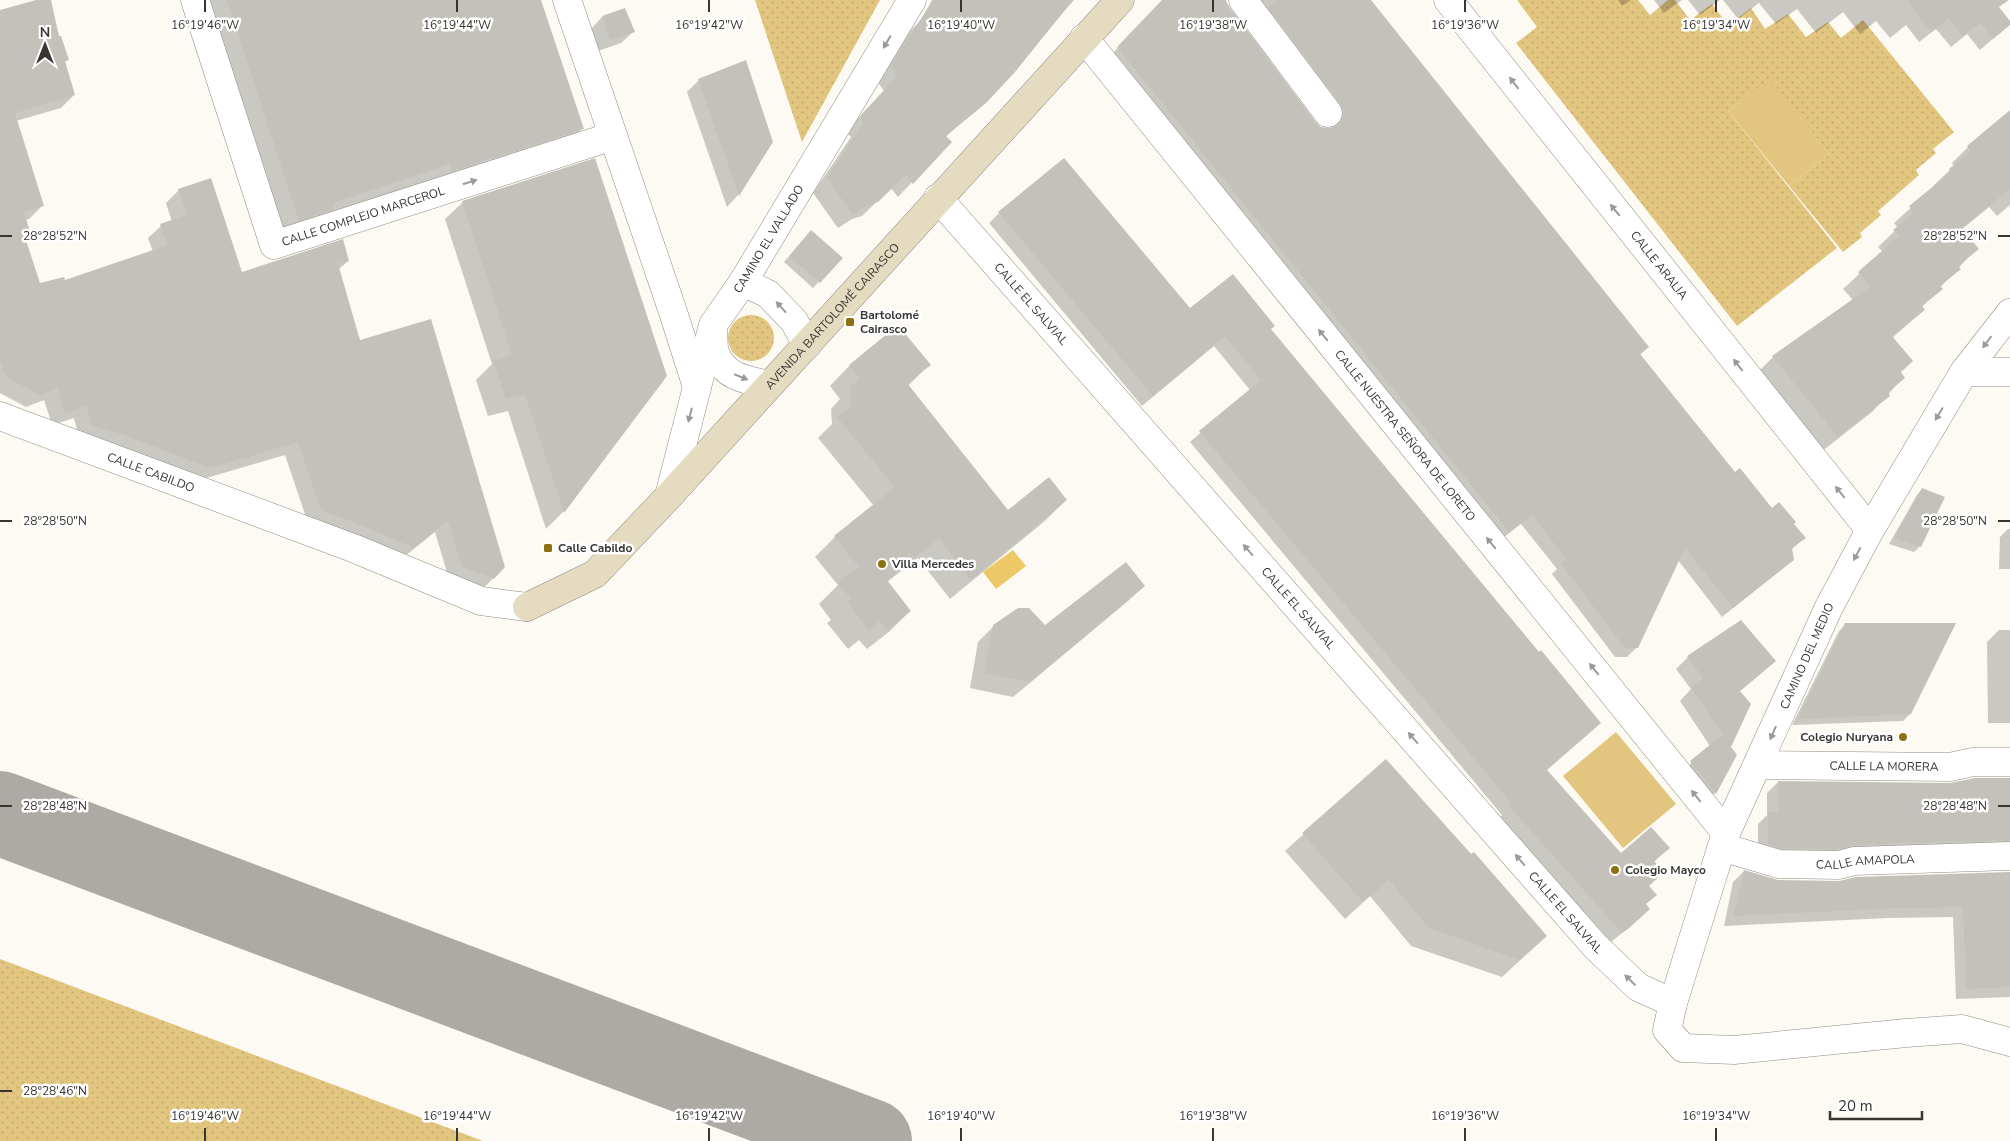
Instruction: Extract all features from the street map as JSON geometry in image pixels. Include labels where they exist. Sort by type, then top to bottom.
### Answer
[{"type":"street","name":"CALLE COMPLEJO MARCEROL","points":[[195,0],[274,245],[613,136]]},
{"type":"street","points":[[567,0],[697,387]]},
{"type":"street","name":"CAMINO EL VALLADO","points":[[669,496],[713,324],[743,282],[912,0]]},
{"type":"street","name":"AVENIDA BARTOLOMÉ CAIRASCO","points":[[526,607],[595,574],[669,496],[1120,0]]},
{"type":"street","points":[[1242,0],[1328,113]]},
{"type":"street","name":"CALLE ARALIA","points":[[1448,0],[1870,530]]},
{"type":"street","name":"CALLE NUESTRA SEÑORA DE LORETO","points":[[1084,38],[1724,840]]},
{"type":"street","name":"CALLE EL SALVIAL","points":[[938,198],[1595,946],[1638,987],[1672,1003]]},
{"type":"street","points":[[743,282],[768,294],[794,321],[807,345]]},
{"type":"street","points":[[673,312],[713,324],[715,352],[725,368],[739,378],[770,384]]},
{"type":"street","name":"CAMINO DEL MEDIO","points":[[2010,312],[1964,372],[1870,530],[1829,607],[1724,840],[1672,1003],[1667,1030],[1683,1048],[1734,1050],[1906,1033],[1962,1030],[2010,1042]]},
{"type":"street","points":[[1964,372],[2010,372]]},
{"type":"street","name":"CALLE CABILDO","points":[[0,416],[353,548],[481,600],[526,607]]},
{"type":"street","name":"CALLE LA MORERA","points":[[1758,765],[1950,767],[1973,762],[2010,762]]},
{"type":"street","name":"CALLE AMAPOLA","points":[[1724,840],[1779,864],[1839,865],[1854,861],[2010,856]]},
{"type":"shaded area","points":[[755,0],[880,0],[802,142]]},
{"type":"shaded area","points":[[1517,0],[1638,0],[1650,15],[1668,0],[1675,0],[1690,20],[1712,4],[1728,25],[1751,8],[1765,29],[1788,14],[1806,37],[1828,22],[1841,38],[1863,20],[1954,132],[1933,149],[1936,153],[1916,170],[1919,175],[1878,211],[1881,215],[1860,233],[1862,237],[1843,252],[1789,186],[1829,154],[1770,80],[1728,111],[1837,248],[1737,326],[1516,43],[1537,27]]},
{"type":"shaded area","points":[[1770,79],[1829,154],[1789,186],[1728,111]]},
{"type":"shaded area","points":[[746,315],[756,315],[770,325],[774,338],[770,351],[764,357],[756,361],[746,361],[732,351],[728,343],[728,333],[738,319]]},
{"type":"shaded area","points":[[1013,550],[1026,566],[996,589],[983,572]]},
{"type":"shaded area","points":[[1616,732],[1676,804],[1623,848],[1563,776]]},
{"type":"shaded area","points":[[0,959],[483,1141],[0,1141]]},
{"type":"building","points":[[36,0],[51,0],[59,36],[61,36],[69,60],[65,61],[75,95],[15,113],[44,206],[24,212],[30,232],[24,234],[40,283],[64,277],[65,280],[168,245],[160,224],[187,215],[178,189],[211,178],[242,272],[343,239],[349,261],[338,264],[360,340],[431,319],[505,567],[494,579],[462,567],[448,520],[414,548],[321,510],[298,442],[210,468],[124,435],[91,425],[87,406],[65,413],[57,388],[40,395],[6,377],[0,361],[0,10]]},
{"type":"building","points":[[227,0],[541,0],[584,129],[452,171],[450,164],[333,203],[334,209],[299,221]]},
{"type":"building","points":[[933,0],[1073,0],[1015,72],[986,103],[946,136],[952,142],[913,184],[906,175],[878,202],[868,205],[853,215],[827,178],[864,122],[860,117],[897,76],[891,66]]},
{"type":"building","points":[[1162,0],[1225,0],[1316,122],[1321,127],[1329,128],[1337,126],[1342,120],[1344,112],[1341,104],[1268,7],[1277,0],[1371,0],[1649,347],[1640,354],[1735,472],[1740,468],[1772,508],[1779,502],[1796,522],[1794,524],[1806,538],[1792,548],[1794,560],[1733,608],[1685,548],[1638,648],[1625,648],[1561,564],[1566,559],[1532,515],[1509,532],[1117,47]]},
{"type":"building","points":[[1907,0],[2009,0],[1999,7],[2010,21],[2010,25],[1993,39],[1980,23],[1963,36],[1949,18],[1931,32]]},
{"type":"building","points":[[625,8],[635,32],[610,40],[602,16]]},
{"type":"building","points":[[746,60],[773,142],[739,196],[698,79]]},
{"type":"building","points":[[2010,110],[2010,189],[1962,228],[1979,249],[1958,266],[1961,269],[1940,286],[1943,289],[1922,306],[1925,310],[1892,336],[1913,361],[1901,372],[1905,378],[1888,392],[1890,396],[1838,437],[1772,356],[1870,287],[1858,272],[1899,236],[1893,230],[1914,213],[1909,206],[1951,172],[1949,169],[1971,151],[1967,146]]},
{"type":"building","points":[[595,158],[667,376],[564,513],[525,394],[506,399],[493,361],[512,355],[462,201]]},
{"type":"building","points":[[1064,158],[1190,308],[1233,274],[1275,326],[1271,329],[1539,652],[1541,650],[1601,723],[1547,770],[1621,853],[1651,827],[1670,848],[1654,861],[1664,872],[1649,886],[1657,895],[1646,904],[1650,909],[1629,928],[1622,933],[1509,806],[1512,804],[1199,431],[1261,380],[1225,336],[1153,396],[998,212]]},
{"type":"building","points":[[811,230],[843,258],[820,283],[789,256]]},
{"type":"building","points":[[898,325],[931,365],[907,383],[1008,510],[1049,477],[1067,500],[971,580],[939,538],[887,580],[911,611],[887,630],[880,621],[869,630],[847,602],[851,599],[838,583],[859,567],[834,536],[895,487],[837,417],[852,405],[850,387],[860,379],[849,365]]},
{"type":"building","points":[[1922,488],[1945,497],[1921,547],[1894,538]]},
{"type":"building","points":[[1126,562],[1145,586],[1030,682],[984,673],[993,625],[1018,608],[1029,608],[1045,625]]},
{"type":"building","points":[[1741,620],[1776,661],[1740,691],[1751,704],[1731,747],[1691,688],[1703,678],[1687,656]]},
{"type":"building","points":[[1845,623],[1956,623],[1911,714],[1798,719]]},
{"type":"building","points":[[1722,735],[1737,755],[1716,794],[1690,761]]},
{"type":"building","points":[[1386,759],[1471,854],[1474,852],[1547,936],[1520,960],[1429,928],[1389,880],[1363,902],[1302,833]]},
{"type":"building","points":[[1975,778],[2010,778],[2010,840],[1854,845],[1837,849],[1781,848],[1768,844],[1768,812],[1778,812],[1778,781],[1950,783]]},
{"type":"building","points":[[1744,870],[1778,880],[1839,881],[1856,877],[2010,872],[2010,987],[1966,989],[1963,907],[1899,908],[1733,916]]},
{"type":"taxiway","points":[[0,813],[870,1141]]},
{"type":"place","name":"Bartolomé Cairasco","points":[[850,322]]},
{"type":"place","name":"Calle Cabildo","points":[[548,548]]},
{"type":"place","name":"Villa Mercedes","points":[[882,564]]},
{"type":"place","name":"Colegio Nuryana","points":[[1903,737]]},
{"type":"place","name":"Colegio Mayco","points":[[1615,870]]}]
